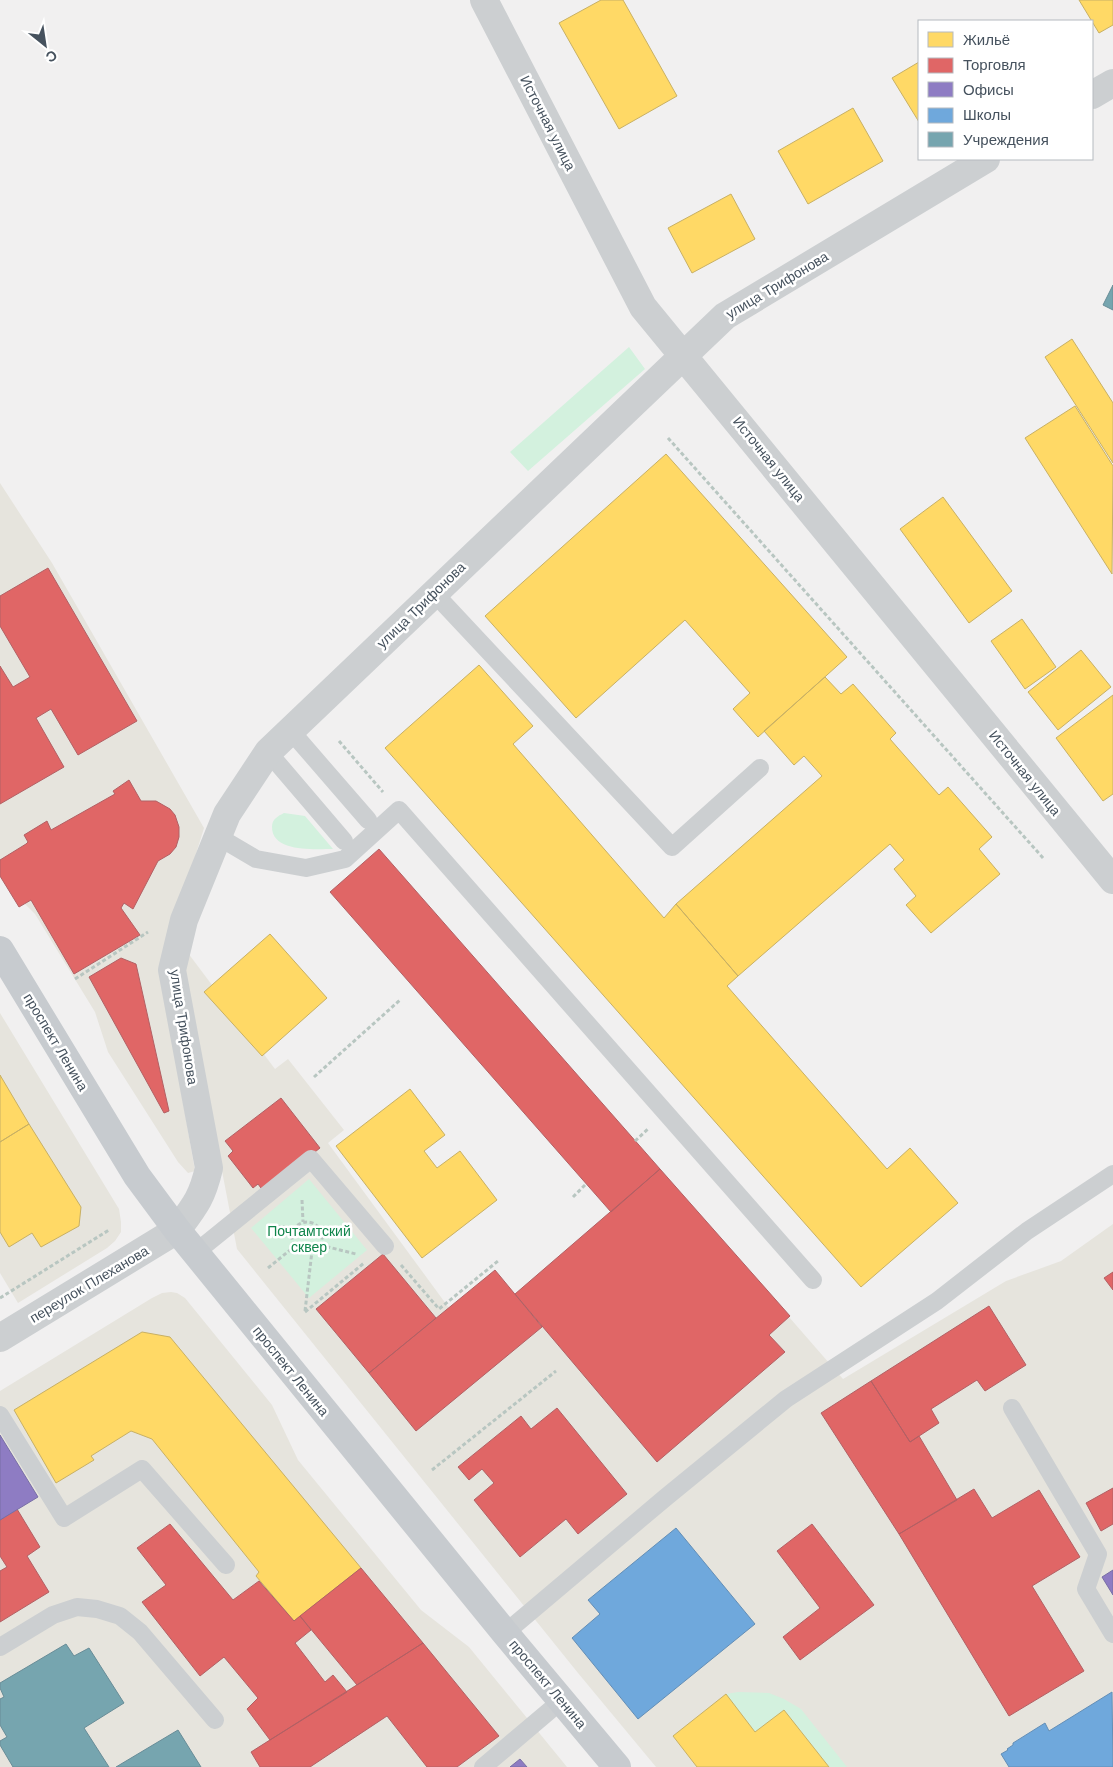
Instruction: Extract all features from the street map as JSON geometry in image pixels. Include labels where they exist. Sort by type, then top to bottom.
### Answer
[{"type":"main road","name":"проспект Ленина","points":[[0,950],[137,1176],[195,1254],[617,1767]]},
{"type":"street","name":"Источная улица","points":[[484,0],[643,307],[1113,880]]},
{"type":"street","points":[[1093,94],[1113,83]]},
{"type":"street","name":"улица Трифонова","points":[[177,1230],[197,1203],[204,1189],[209,1168],[172,970],[184,920],[217,836],[227,814],[268,752],[725,316],[984,160]]},
{"type":"street","name":"переулок Плеханова","points":[[0,1338],[177,1230]]},
{"type":"lane","points":[[434,592],[672,847],[760,768]]},
{"type":"lane","points":[[290,730],[368,820]]},
{"type":"lane","points":[[268,752],[344,841]]},
{"type":"lane","points":[[217,836],[256,859],[306,868],[345,859],[399,810],[813,1280]]},
{"type":"lane","points":[[195,1254],[311,1159],[385,1246]]},
{"type":"lane","points":[[505,1633],[786,1399],[937,1301],[1027,1231],[1113,1174]]},
{"type":"lane","points":[[1012,1408],[1098,1554],[1086,1589],[1113,1634]]},
{"type":"lane","points":[[0,1415],[64,1518],[142,1469],[226,1565]]},
{"type":"lane","points":[[0,1647],[54,1615],[77,1607],[97,1609],[120,1616],[140,1632],[215,1720]]},
{"type":"lane","points":[[483,1767],[561,1701]]},
{"type":"path","points":[[668,438],[1044,859]]},
{"type":"path","points":[[339,741],[399,810]]},
{"type":"path","points":[[75,978],[133,943]]},
{"type":"path","points":[[314,1077],[400,1000]]},
{"type":"path","points":[[573,1197],[586,1184]]},
{"type":"path","points":[[303,1222],[313,1223],[322,1235],[320,1245],[312,1251],[303,1252],[295,1246],[292,1238],[295,1228],[303,1222]]},
{"type":"path","points":[[0,1298],[109,1230]]},
{"type":"path","points":[[320,1245],[363,1256]]},
{"type":"path","points":[[268,1268],[295,1246]]},
{"type":"path","points":[[385,1246],[439,1309],[498,1261]]},
{"type":"path","points":[[312,1251],[305,1312],[371,1258]]},
{"type":"path","points":[[432,1470],[556,1371]]},
{"type":"shaded area","points":[[0,483],[52,563],[204,828],[160,970],[195,1171],[188,1173],[178,1162],[108,1052],[95,1012],[35,914],[0,877]]},
{"type":"shaded area","points":[[188,953],[275,1069],[288,1059],[344,1130],[328,1143],[449,1308],[495,1270],[515,1294],[660,1169],[843,1379],[1006,1281],[1061,1261],[1113,1224],[1113,1767],[656,1767],[578,1673],[237,1249],[184,973]]},
{"type":"shaded area","points":[[0,1013],[119,1209],[121,1222],[121,1232],[107,1248],[18,1303],[0,1273]]},
{"type":"shaded area","points":[[171,1292],[185,1298],[272,1405],[298,1460],[421,1610],[469,1647],[567,1767],[0,1767],[0,1391],[152,1298],[162,1293]]},
{"type":"green space","points":[[629,347],[645,369],[528,471],[510,452]]},
{"type":"green space","points":[[284,813],[305,816],[333,849],[296,848],[279,841],[274,835],[272,824],[276,818]]},
{"type":"green space","name":"Почтамтский сквер","points":[[309,1179],[367,1250],[309,1298],[251,1228]]},
{"type":"green space","points":[[738,1692],[769,1693],[801,1709],[847,1767],[829,1767],[784,1710],[755,1732],[726,1694]]},
{"type":"building: Жильё","points":[[601,0],[623,0],[677,96],[619,129],[559,23]]},
{"type":"building: Жильё","points":[[1079,0],[1113,0],[1113,25],[1099,33],[1093,20],[1091,20]]},
{"type":"building: Жильё","points":[[918,63],[918,120],[892,78]]},
{"type":"building: Жильё","points":[[853,108],[883,161],[808,204],[778,151]]},
{"type":"building: Жильё","points":[[731,194],[755,239],[692,273],[668,228]]},
{"type":"building: Жильё","points":[[1072,339],[1113,403],[1113,463],[1045,357]]},
{"type":"building: Жильё","points":[[1075,406],[1113,466],[1112,574],[1025,438]]},
{"type":"building: Жильё","points":[[666,454],[847,657],[758,737],[733,709],[750,693],[685,620],[576,718],[485,616]]},
{"type":"building: Жильё","points":[[943,497],[1012,591],[969,623],[900,529]]},
{"type":"building: Жильё","points":[[1022,619],[1056,667],[1025,689],[991,641]]},
{"type":"building: Жильё","points":[[1081,650],[1111,687],[1058,730],[1028,692]]},
{"type":"building: Жильё","points":[[479,665],[533,726],[513,744],[664,918],[676,904],[738,976],[727,986],[887,1169],[910,1148],[958,1203],[861,1287],[385,748]]},
{"type":"building: Жильё","points":[[825,677],[841,694],[853,684],[896,733],[890,739],[939,795],[948,787],[992,837],[979,849],[1000,874],[931,933],[906,905],[916,896],[894,869],[904,860],[890,844],[738,976],[676,904],[822,776],[804,756],[794,765],[764,731]]},
{"type":"building: Жильё","points":[[1113,695],[1113,794],[1103,801],[1056,738]]},
{"type":"building: Жильё","points":[[270,934],[327,998],[262,1056],[204,992]]},
{"type":"building: Жильё","points":[[0,1075],[29,1124],[0,1142]]},
{"type":"building: Жильё","points":[[410,1089],[445,1135],[424,1151],[437,1168],[460,1151],[497,1200],[422,1258],[336,1146]]},
{"type":"building: Жильё","points":[[29,1124],[81,1207],[79,1226],[41,1247],[32,1233],[9,1247],[0,1232],[0,1142]]},
{"type":"building: Жильё","points":[[142,1332],[170,1337],[361,1568],[294,1621],[256,1576],[259,1572],[152,1439],[131,1431],[91,1456],[94,1460],[56,1483],[14,1410]]},
{"type":"building: Жильё","points":[[726,1694],[755,1732],[784,1710],[829,1767],[697,1767],[673,1736]]},
{"type":"building: Торговля","points":[[48,568],[137,721],[78,755],[51,709],[36,718],[64,767],[0,804],[0,666],[13,687],[30,677],[0,626],[0,596]]},
{"type":"building: Торговля","points":[[129,780],[141,801],[156,801],[170,809],[175,815],[179,827],[179,837],[176,847],[170,854],[158,861],[133,909],[124,903],[121,908],[140,935],[74,974],[31,900],[19,907],[0,876],[0,860],[28,842],[24,835],[47,821],[51,830],[115,794],[113,791]]},
{"type":"building: Торговля","points":[[379,849],[660,1169],[611,1212],[330,892]]},
{"type":"building: Торговля","points":[[121,958],[136,964],[169,1111],[164,1113],[89,977]]},
{"type":"building: Торговля","points":[[281,1098],[320,1148],[264,1192],[258,1184],[253,1188],[228,1156],[233,1151],[225,1141]]},
{"type":"building: Торговля","points":[[660,1169],[790,1316],[769,1335],[785,1352],[657,1462],[515,1294]]},
{"type":"building: Торговля","points":[[383,1254],[436,1318],[369,1373],[316,1309]]},
{"type":"building: Торговля","points":[[495,1270],[542,1327],[416,1431],[369,1373]]},
{"type":"building: Торговля","points":[[1113,1272],[1113,1290],[1104,1278]]},
{"type":"building: Торговля","points":[[989,1306],[1026,1365],[985,1391],[977,1380],[931,1409],[939,1423],[910,1442],[871,1381]]},
{"type":"building: Торговля","points":[[871,1381],[910,1442],[919,1436],[957,1500],[899,1534],[821,1413]]},
{"type":"building: Торговля","points":[[557,1408],[627,1494],[578,1534],[566,1519],[520,1557],[474,1500],[494,1483],[482,1469],[469,1480],[458,1467],[521,1416],[531,1429]]},
{"type":"building: Торговля","points":[[1113,1488],[1113,1524],[1101,1531],[1086,1503]]},
{"type":"building: Торговля","points":[[974,1489],[992,1518],[1039,1490],[1080,1557],[1032,1586],[1084,1671],[1009,1716],[899,1534]]},
{"type":"building: Торговля","points":[[17,1509],[40,1547],[27,1556],[49,1592],[0,1622],[0,1571],[7,1567],[0,1556],[0,1520]]},
{"type":"building: Торговля","points":[[170,1524],[233,1600],[259,1581],[294,1621],[300,1616],[311,1630],[295,1643],[325,1682],[333,1675],[347,1692],[270,1740],[247,1709],[258,1698],[224,1657],[200,1676],[142,1602],[166,1585],[137,1548]]},
{"type":"building: Торговля","points":[[812,1524],[874,1605],[800,1660],[783,1637],[820,1608],[777,1551]]},
{"type":"building: Торговля","points":[[361,1568],[423,1643],[357,1685],[300,1616]]},
{"type":"building: Торговля","points":[[423,1643],[499,1736],[457,1767],[427,1767],[387,1716],[310,1767],[260,1767],[251,1752]]},
{"type":"building: Офисы","points":[[0,1435],[38,1497],[0,1520]]},
{"type":"building: Офисы","points":[[1113,1570],[1113,1595],[1102,1577]]},
{"type":"building: Офисы","points":[[520,1759],[527,1767],[510,1767]]},
{"type":"building: Школы","points":[[676,1528],[755,1624],[638,1719],[572,1638],[600,1614],[588,1600]]},
{"type":"building: Школы","points":[[1112,1692],[1113,1767],[1009,1767],[1001,1754],[1008,1750],[1013,1743],[1045,1723],[1049,1731]]},
{"type":"building: Учреждения","points":[[1113,285],[1113,310],[1103,305]]},
{"type":"building: Учреждения","points":[[66,1644],[74,1656],[89,1648],[124,1703],[84,1728],[109,1767],[13,1767],[0,1745],[0,1741],[7,1737],[0,1725],[0,1699],[4,1697],[0,1683]]},
{"type":"building: Учреждения","points":[[178,1730],[201,1767],[116,1767]]}]
